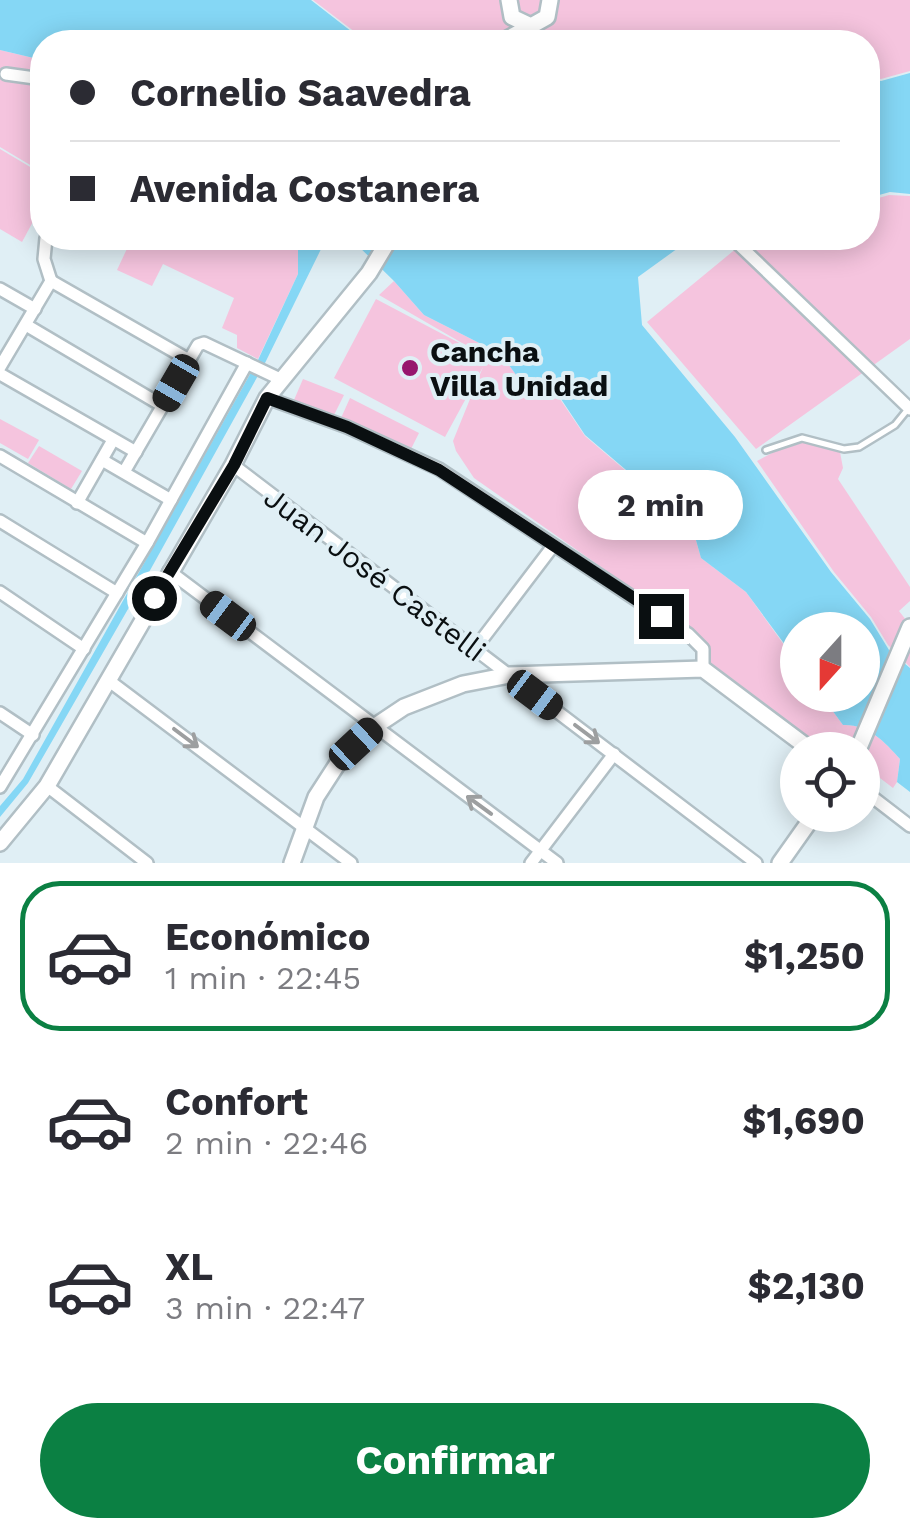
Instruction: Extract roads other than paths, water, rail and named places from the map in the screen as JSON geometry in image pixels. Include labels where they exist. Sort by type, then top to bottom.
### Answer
[{"type":"street","points":[[524,30],[547,17],[550,0]]},
{"type":"street","points":[[509,5],[518,22],[531,26]]},
{"type":"street","points":[[504,30],[509,5]]},
{"type":"street","points":[[6,74],[30,77]]},
{"type":"street","points":[[44,250],[51,280],[26,325],[4,352],[0,370],[136,452]]},
{"type":"street","points":[[0,843],[47,786],[234,465],[267,398],[273,376],[369,272],[383,250]]},
{"type":"street","points":[[744,250],[909,409]]},
{"type":"street","points":[[51,280],[189,360]]},
{"type":"street","points":[[0,288],[34,309]]},
{"type":"street","points":[[26,325],[162,406]]},
{"type":"street","points":[[124,472],[198,344],[204,343],[273,376]]},
{"type":"street","points":[[0,787],[118,594],[247,363]]},
{"type":"street","points":[[267,398],[347,427],[439,470],[688,634],[703,649],[703,669]]},
{"type":"street","points":[[76,503],[114,440]]},
{"type":"street","points":[[0,456],[147,544]]},
{"type":"street","points":[[102,460],[171,500]]},
{"type":"street","name":"Juan José Castelli","points":[[234,465],[756,863]]},
{"type":"street","points":[[0,521],[118,594]]},
{"type":"street","points":[[474,650],[554,546]]},
{"type":"street","points":[[169,571],[557,863]]},
{"type":"street","points":[[0,592],[84,648]]},
{"type":"street","points":[[866,732],[910,627]]},
{"type":"street","points":[[292,863],[324,781],[338,763],[374,727],[437,692],[509,675],[703,669],[786,732]]},
{"type":"street","points":[[108,680],[351,863]]},
{"type":"street","points":[[0,714],[33,735]]},
{"type":"street","points":[[532,863],[614,754]]},
{"type":"street","points":[[47,786],[147,863]]},
{"type":"street","points":[[880,804],[910,826]]},
{"type":"street","points":[[780,863],[802,832]]},
{"type":"lane","points":[[766,450],[802,438],[844,449],[859,447],[895,425],[909,409]]},
{"type":"water","points":[[0,0],[311,0],[350,30],[30,30],[30,57],[0,50]]},
{"type":"water","points":[[910,73],[910,194],[880,195],[881,81]]},
{"type":"water","points":[[298,250],[321,250],[265,363],[143,583],[28,783],[0,817],[0,806],[23,779],[258,360],[298,274]]},
{"type":"water","points":[[362,250],[675,250],[638,277],[642,325],[735,437],[864,612],[780,612],[780,638],[746,592],[701,558],[687,508],[646,487],[585,435],[559,396],[530,394],[501,354],[424,315]]},
{"type":"water","points":[[880,635],[889,650],[910,668],[910,792],[897,782],[900,759],[880,739],[880,732],[843,725],[833,712],[880,712]]},
{"type":"place","name":"Cancha Villa Unidad","points":[[410,368]]}]
